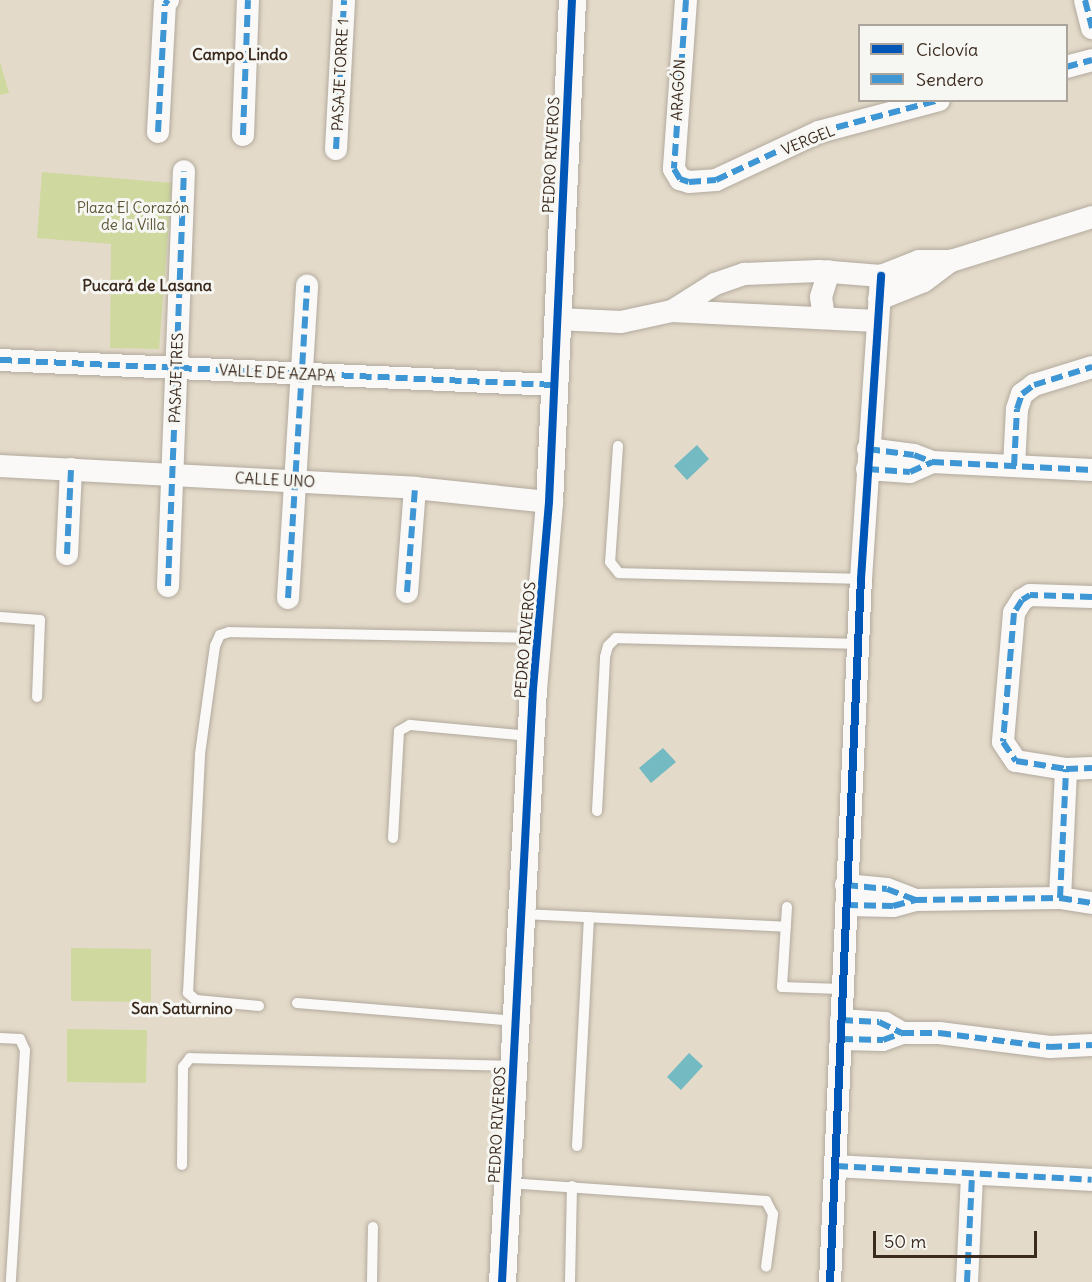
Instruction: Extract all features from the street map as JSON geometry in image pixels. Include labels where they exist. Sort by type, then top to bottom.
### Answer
[{"type":"street","points":[[158,132],[168,0]]},
{"type":"street","points":[[243,135],[248,0]]},
{"type":"street","name":"PASAJE TORRE 1","points":[[336,149],[344,0]]},
{"type":"street","name":"PEDRO RIVEROS","points":[[502,1282],[531,736],[549,502],[572,0]]},
{"type":"street","name":"ARAGÓN","points":[[680,178],[674,169],[686,0]]},
{"type":"street","points":[[1085,0],[1092,27]]},
{"type":"street","points":[[1068,66],[1092,60]]},
{"type":"street","name":"VERGEL","points":[[680,178],[689,182],[716,180],[819,132],[932,102]]},
{"type":"street","name":"PASAJE TRES","points":[[168,586],[184,171]]},
{"type":"street","points":[[672,311],[715,284],[744,274],[829,271],[881,276],[919,261],[951,261],[1092,217]]},
{"type":"street","points":[[879,298],[924,281],[951,261]]},
{"type":"street","points":[[824,318],[820,297],[829,271]]},
{"type":"street","points":[[830,1282],[861,579],[881,276]]},
{"type":"street","points":[[288,598],[307,286]]},
{"type":"street","points":[[557,319],[621,322],[672,311],[877,321]]},
{"type":"street","name":"VALLE DE AZAPA","points":[[0,360],[554,385]]},
{"type":"street","points":[[1014,466],[1017,409],[1023,394],[1034,385],[1092,367]]},
{"type":"street","points":[[868,459],[910,472],[932,462],[1092,470]]},
{"type":"street","name":"CALLE UNO","points":[[0,465],[415,488],[549,502]]},
{"type":"street","points":[[67,554],[71,469]]},
{"type":"street","points":[[407,592],[415,488]]},
{"type":"street","points":[[1092,597],[1030,595],[1014,614],[1004,742],[1016,760],[1066,769],[1092,768]]},
{"type":"street","points":[[1060,898],[1066,769]]},
{"type":"street","points":[[846,895],[887,889],[915,900],[1060,898],[1092,903]]},
{"type":"street","points":[[841,1030],[885,1023],[903,1033],[966,1035],[1050,1047],[1092,1045]]},
{"type":"street","points":[[836,1166],[1092,1180]]},
{"type":"street","points":[[967,1282],[972,1174]]},
{"type":"lane","points":[[618,446],[610,562],[619,573],[861,579]]},
{"type":"lane","points":[[0,617],[40,620],[37,697]]},
{"type":"lane","points":[[259,1006],[196,1000],[188,993],[200,754],[215,646],[220,635],[229,632],[539,638]]},
{"type":"lane","points":[[597,811],[605,657],[608,646],[616,638],[858,644]]},
{"type":"lane","points":[[393,838],[399,731],[410,725],[531,736]]},
{"type":"lane","points":[[788,907],[782,987],[842,989]]},
{"type":"lane","points":[[522,914],[786,927]]},
{"type":"lane","points":[[577,1146],[590,917]]},
{"type":"lane","points":[[297,1003],[516,1021]]},
{"type":"lane","points":[[0,1038],[20,1039],[25,1050],[11,1282]]},
{"type":"lane","points":[[182,1165],[183,1067],[190,1058],[514,1066]]},
{"type":"lane","points":[[507,1183],[766,1201],[773,1214],[766,1267]]},
{"type":"lane","points":[[570,1282],[572,1186]]},
{"type":"lane","points":[[372,1282],[373,1227]]},
{"type":"green space","points":[[0,62],[9,93],[0,95]]},
{"type":"green space","name":"Plaza El Corazón de la Villa","points":[[42,172],[172,183],[159,349],[110,348],[111,244],[37,238]]},
{"type":"green space","points":[[71,948],[151,949],[151,1002],[71,1001]]},
{"type":"green space","points":[[67,1029],[147,1030],[146,1083],[67,1082]]},
{"type":"water","points":[[697,445],[709,459],[687,480],[674,466]]},
{"type":"water","points":[[663,748],[676,762],[651,783],[639,768]]},
{"type":"water","points":[[689,1053],[703,1066],[681,1090],[667,1077]]},
{"type":"marked path","points":[[158,132],[165,4],[168,0]]},
{"type":"marked path","points":[[243,135],[248,0]]},
{"type":"marked path","points":[[336,149],[344,0]]},
{"type":"marked path","points":[[686,0],[674,169],[680,179],[689,182],[716,180],[819,132],[932,102]]},
{"type":"marked path","points":[[1085,0],[1092,28]]},
{"type":"marked path","points":[[1068,66],[1092,60]]},
{"type":"marked path","points":[[168,586],[184,171]]},
{"type":"marked path","points":[[288,598],[307,286]]},
{"type":"marked path","points":[[0,360],[554,385]]},
{"type":"marked path","points":[[1014,466],[1017,409],[1022,394],[1034,385],[1092,367]]},
{"type":"marked path","points":[[868,449],[914,455],[932,462],[1092,470]]},
{"type":"marked path","points":[[867,469],[910,472],[932,462]]},
{"type":"marked path","points":[[67,554],[71,469]]},
{"type":"marked path","points":[[407,592],[415,488]]},
{"type":"marked path","points":[[1092,597],[1030,595],[1022,600],[1014,613],[1003,742],[1016,761],[1066,769],[1092,768]]},
{"type":"marked path","points":[[1060,898],[1066,769]]},
{"type":"marked path","points":[[846,885],[887,889],[915,900]]},
{"type":"marked path","points":[[846,905],[893,906],[915,900],[1060,898],[1092,903]]},
{"type":"marked path","points":[[841,1024],[841,1020],[879,1022],[902,1033]]},
{"type":"marked path","points":[[841,1039],[883,1040],[902,1033],[939,1033],[1050,1047],[1092,1045]]},
{"type":"marked path","points":[[836,1166],[1092,1180]]},
{"type":"marked path","points":[[967,1282],[972,1174]]},
{"type":"cycle path","points":[[502,1282],[533,689],[549,502],[572,0]]},
{"type":"cycle path","points":[[830,1282],[861,579],[881,276]]},
{"type":"district","name":"Campo Lindo","points":[[240,54]]},
{"type":"district","name":"Pucará de Lasana","points":[[147,285]]},
{"type":"district","name":"San Saturnino","points":[[182,1008]]}]
